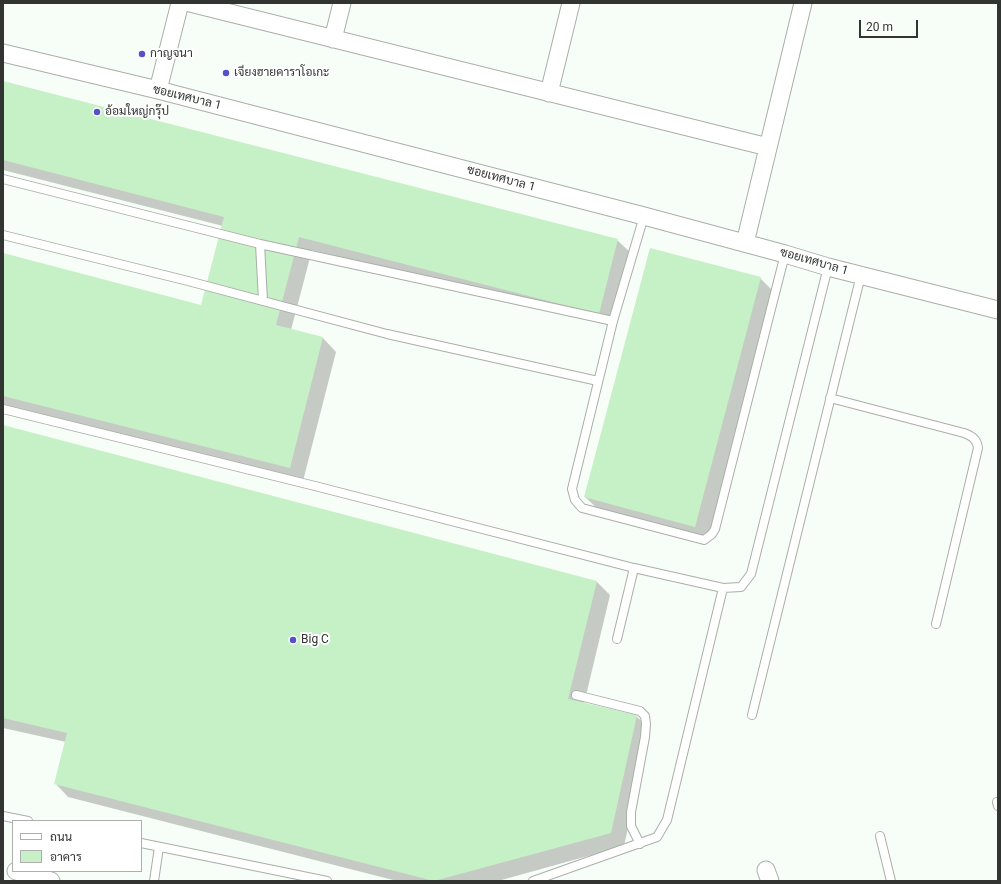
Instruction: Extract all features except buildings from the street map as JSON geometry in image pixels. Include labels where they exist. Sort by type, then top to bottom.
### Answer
[{"type":"street","points":[[158,90],[180,3]]},
{"type":"street","points":[[190,3],[768,147]]},
{"type":"street","points":[[333,39],[342,3]]},
{"type":"street","points":[[549,93],[571,3]]},
{"type":"street","points":[[745,243],[803,3]]},
{"type":"street","name":"ซอยเทศบาล 1","points":[[3,53],[158,90],[644,216],[861,275],[998,310]]},
{"type":"street","points":[[18,872],[51,881]]},
{"type":"lane","points":[[3,179],[260,244],[613,320]]},
{"type":"lane","points":[[644,216],[613,320],[572,489],[574,500],[582,508],[704,540],[712,534],[715,529],[785,254]]},
{"type":"lane","points":[[3,235],[387,334],[598,382]]},
{"type":"lane","points":[[260,244],[263,301]]},
{"type":"lane","points":[[3,408],[634,568],[723,588],[741,587],[751,574],[828,266]]},
{"type":"lane","points":[[752,715],[861,275]]},
{"type":"lane","points":[[830,398],[971,435],[977,442],[978,448],[936,624]]},
{"type":"lane","points":[[617,639],[634,568]]},
{"type":"lane","points":[[533,881],[657,837],[667,820],[723,588]]},
{"type":"lane","points":[[576,695],[640,711],[645,716],[645,737],[631,812],[631,826],[640,844]]},
{"type":"lane","points":[[3,816],[23,820]]},
{"type":"lane","points":[[880,836],[891,881]]},
{"type":"lane","points":[[142,843],[327,881]]},
{"type":"lane","points":[[154,881],[159,847]]},
{"type":"place","name":"กาญจนา","points":[[142,54]]},
{"type":"place","name":"เจียงฮายคาราโอเกะ","points":[[226,73]]},
{"type":"place","name":"อ้อมใหญ่กรุ๊ป","points":[[97,112]]},
{"type":"place","name":"Big C","points":[[293,640]]}]
